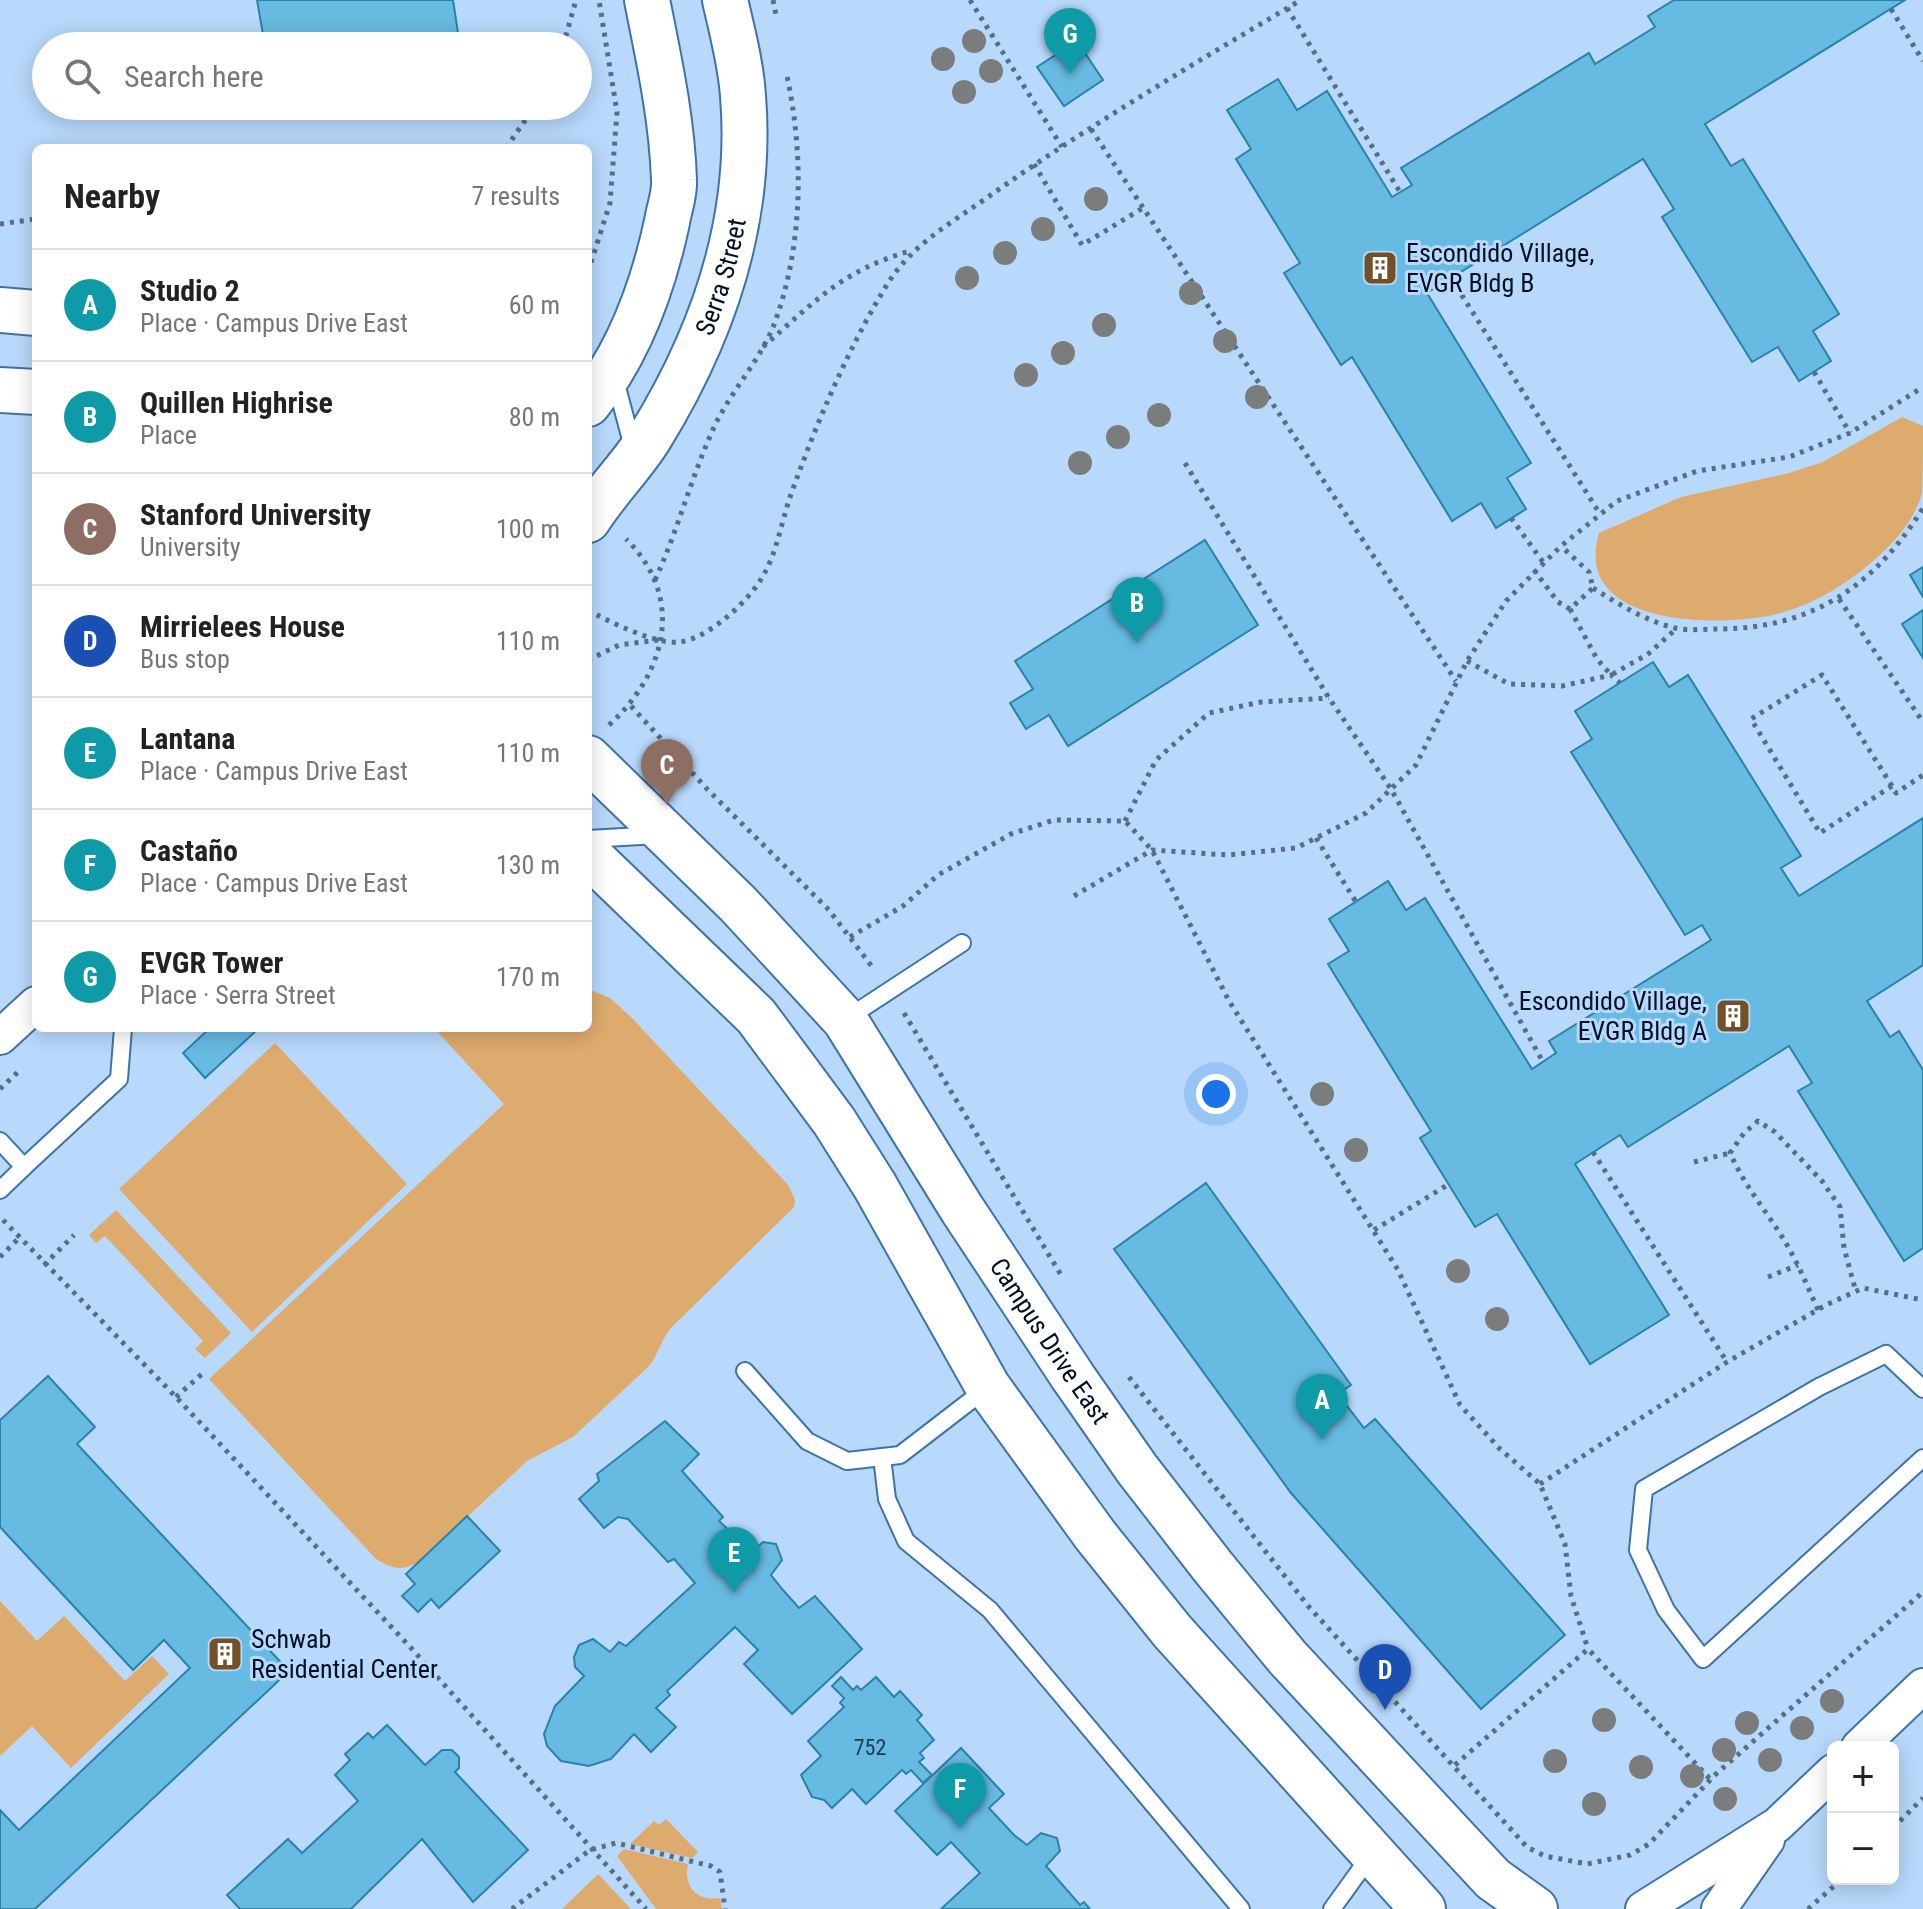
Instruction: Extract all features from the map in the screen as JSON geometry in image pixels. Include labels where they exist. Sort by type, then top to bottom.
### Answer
[{"type":"street","points":[[600,388],[633,331],[661,248],[675,184],[667,99],[647,0]]},
{"type":"street","name":"Serra Street","points":[[604,526],[636,456],[672,401],[696,352],[736,240],[744,157],[743,94],[725,0]]},
{"type":"street","points":[[0,310],[32,313]]},
{"type":"street","points":[[0,390],[32,392]]},
{"type":"street","name":"Campus Drive East","points":[[596,744],[665,835],[738,904],[845,1020],[962,1209],[1073,1377],[1203,1555],[1287,1657],[1493,1879],[1535,1909]]},
{"type":"street","points":[[592,858],[697,955],[764,1026],[834,1121],[875,1186],[988,1387],[1095,1535],[1172,1631],[1423,1909]]},
{"type":"street","points":[[0,1037],[32,1008]]},
{"type":"street","points":[[1865,1741],[1923,1686]]},
{"type":"street","points":[[1643,1909],[1777,1825],[1827,1778]]},
{"type":"street","points":[[1719,1909],[1777,1825]]},
{"type":"lane","points":[[600,388],[636,456]]},
{"type":"lane","points":[[592,839],[665,835]]},
{"type":"lane","points":[[845,1020],[962,943]]},
{"type":"lane","points":[[0,1190],[119,1079],[123,1032]]},
{"type":"lane","points":[[0,1141],[24,1167]]},
{"type":"lane","points":[[1923,1389],[1886,1354],[1819,1387],[1644,1489],[1638,1550],[1666,1610],[1703,1659],[1923,1458]]},
{"type":"lane","points":[[745,1371],[807,1441],[847,1461],[900,1455],[988,1387]]},
{"type":"lane","points":[[882,1457],[887,1499],[906,1541],[990,1610],[1241,1909]]},
{"type":"lane","points":[[1332,1909],[1372,1853]]},
{"type":"path","points":[[567,32],[576,0]]},
{"type":"path","points":[[592,259],[610,203],[617,112],[599,0]]},
{"type":"path","points":[[970,0],[1062,147]]},
{"type":"path","points":[[592,612],[605,620],[677,643],[701,635],[739,606],[768,572],[778,549],[793,488],[851,352],[888,283],[911,251],[1034,164],[1301,0]]},
{"type":"path","points":[[1287,8],[1400,192]]},
{"type":"path","points":[[1891,9],[1923,61]]},
{"type":"path","points":[[509,144],[525,120]]},
{"type":"path","points":[[1091,129],[1457,682]]},
{"type":"path","points":[[1034,164],[1082,245],[1143,208]]},
{"type":"path","points":[[0,224],[32,220]]},
{"type":"path","points":[[759,350],[809,303],[841,281],[875,261],[911,251]]},
{"type":"path","points":[[1451,278],[1600,514]]},
{"type":"path","points":[[1814,372],[1850,433]]},
{"type":"path","points":[[1074,896],[1152,850],[1228,855],[1296,848],[1366,813],[1416,765],[1467,661],[1506,601],[1534,570],[1600,514],[1617,501],[1697,471],[1789,457],[1850,433],[1923,387]]},
{"type":"path","points":[[1185,463],[1329,698],[1391,789],[1543,1062]]},
{"type":"path","points":[[1561,546],[1589,572],[1593,588],[1621,606],[1676,629],[1744,629],[1803,616],[1839,599],[1883,564],[1923,508]]},
{"type":"path","points":[[1511,518],[1543,562]]},
{"type":"path","points":[[596,744],[631,706],[648,680],[661,639],[664,610],[655,580],[638,550],[604,526]]},
{"type":"path","points":[[1534,570],[1558,602],[1570,609],[1591,649],[1620,683]]},
{"type":"path","points":[[1570,609],[1593,588]]},
{"type":"path","points":[[1839,599],[1923,722]]},
{"type":"path","points":[[1467,661],[1509,684],[1562,686],[1611,675],[1648,654],[1676,629]]},
{"type":"path","points":[[592,658],[619,645],[661,639]]},
{"type":"path","points":[[1892,786],[1820,833],[1751,719],[1822,675],[1892,786],[1896,793],[1923,775]]},
{"type":"path","points":[[1125,821],[1156,760],[1209,713],[1261,702],[1329,698]]},
{"type":"path","points":[[631,706],[708,790],[829,910],[878,975]]},
{"type":"path","points":[[850,937],[903,906],[938,875],[1011,834],[1054,820],[1125,821],[1152,850],[1229,1001],[1398,1270],[1460,1405],[1500,1449],[1540,1484],[1565,1544],[1571,1596],[1588,1649],[1710,1779]]},
{"type":"path","points":[[1316,838],[1356,902]]},
{"type":"path","points":[[901,1007],[1066,1284]]},
{"type":"path","points":[[1694,1162],[1730,1153],[1758,1121],[1775,1132],[1822,1181],[1840,1207],[1844,1248],[1856,1292]]},
{"type":"path","points":[[1593,1152],[1727,1362]]},
{"type":"path","points":[[1730,1153],[1744,1186],[1779,1231],[1818,1310]]},
{"type":"path","points":[[1374,1230],[1449,1184]]},
{"type":"path","points":[[3,1220],[176,1397],[412,1649],[646,1909]]},
{"type":"path","points":[[44,1265],[74,1235]]},
{"type":"path","points":[[0,1257],[19,1238]]},
{"type":"path","points":[[1768,1277],[1798,1265]]},
{"type":"path","points":[[1540,1484],[1727,1362],[1863,1288],[1923,1300]]},
{"type":"path","points":[[176,1397],[203,1373]]},
{"type":"path","points":[[1126,1374],[1309,1607],[1527,1847],[1545,1856],[1587,1864],[1630,1855],[1649,1844],[1710,1779],[1923,1592]]},
{"type":"path","points":[[1455,1765],[1588,1649]]},
{"type":"path","points":[[1899,1822],[1923,1798]]},
{"type":"path","points":[[512,1909],[590,1850],[616,1843],[711,1866],[720,1872],[725,1909]]},
{"type":"path","points":[[1808,1909],[1835,1885]]},
{"type":"shaded area","points":[[1902,417],[1923,426],[1922,493],[1919,503],[1909,522],[1889,547],[1828,593],[1777,614],[1721,620],[1656,614],[1628,604],[1607,587],[1596,564],[1599,533],[1681,497],[1789,473],[1823,462]]},
{"type":"shaded area","points":[[592,991],[610,998],[633,1019],[789,1186],[795,1200],[794,1207],[671,1328],[647,1368],[573,1437],[527,1461],[420,1561],[408,1567],[392,1567],[375,1558],[209,1379],[504,1104],[438,1032],[592,1032]]},
{"type":"shaded area","points":[[275,1043],[407,1184],[252,1332],[119,1189]]},
{"type":"shaded area","points":[[116,1210],[231,1333],[205,1358],[195,1349],[203,1341],[105,1236],[96,1243],[89,1235]]},
{"type":"shaded area","points":[[0,1601],[37,1641],[64,1616],[125,1681],[152,1656],[169,1674],[71,1768],[32,1726],[0,1756]]},
{"type":"shaded area","points":[[666,1819],[698,1852],[692,1858],[630,1844],[654,1821],[659,1825]]},
{"type":"shaded area","points":[[624,1849],[688,1864],[688,1879],[694,1891],[712,1899],[720,1898],[722,1909],[656,1909],[617,1856]]},
{"type":"shaded area","points":[[598,1874],[631,1909],[562,1909]]},
{"type":"building","points":[[257,0],[453,0],[458,32],[263,32]]},
{"type":"building","name":"Escondido Village, EVGR Bldg B","points":[[1674,0],[1905,0],[1705,124],[1731,166],[1743,159],[1839,314],[1813,331],[1831,361],[1799,381],[1778,347],[1752,362],[1662,217],[1674,209],[1643,159],[1427,293],[1531,463],[1507,478],[1526,509],[1496,528],[1481,503],[1452,521],[1352,357],[1341,365],[1284,273],[1300,263],[1236,159],[1251,149],[1227,110],[1278,79],[1297,110],[1327,91],[1392,197],[1412,185],[1401,168],[1589,53],[1595,64],[1655,27],[1648,16]]},
{"type":"building","points":[[1077,41],[1103,80],[1064,106],[1037,67]]},
{"type":"building","points":[[1205,540],[1258,625],[1068,746],[1049,715],[1026,729],[1010,703],[1033,689],[1015,661]]},
{"type":"building","points":[[1923,567],[1923,597],[1910,575]]},
{"type":"building","points":[[1923,610],[1923,658],[1902,624]]},
{"type":"building","name":"Escondido Village, EVGR Bldg A","points":[[1653,662],[1669,687],[1688,675],[1801,856],[1781,868],[1799,896],[1923,818],[1923,965],[1867,1001],[1890,1037],[1899,1031],[1923,1070],[1923,1248],[1904,1261],[1798,1091],[1812,1083],[1789,1046],[1628,1147],[1620,1135],[1575,1164],[1669,1315],[1590,1364],[1497,1214],[1475,1227],[1420,1138],[1431,1131],[1328,964],[1349,951],[1329,919],[1388,881],[1406,910],[1425,898],[1532,1069],[1556,1053],[1549,1041],[1711,940],[1702,925],[1685,935],[1571,752],[1592,739],[1575,711]]},
{"type":"building","points":[[206,1032],[255,1032],[205,1078],[183,1053]]},
{"type":"building","points":[[1206,1183],[1351,1385],[1338,1394],[1364,1428],[1375,1419],[1565,1635],[1481,1709],[1291,1493],[1114,1249]]},
{"type":"building","name":"Schwab Residential Center","points":[[48,1376],[95,1427],[77,1444],[289,1671],[35,1909],[0,1909],[0,1810],[19,1830],[190,1668],[164,1640],[133,1670],[0,1527],[0,1420]]},
{"type":"building","points":[[665,1421],[699,1454],[682,1471],[723,1517],[719,1521],[752,1552],[763,1542],[776,1544],[782,1560],[771,1575],[783,1590],[799,1608],[815,1596],[862,1649],[792,1714],[744,1664],[758,1650],[735,1627],[667,1691],[670,1695],[656,1708],[676,1727],[651,1752],[634,1734],[611,1759],[589,1766],[561,1761],[547,1746],[544,1734],[555,1706],[584,1676],[575,1667],[574,1657],[579,1645],[593,1639],[610,1652],[619,1642],[626,1646],[695,1583],[674,1559],[668,1562],[628,1519],[618,1517],[604,1528],[579,1499],[599,1481],[597,1474]]},
{"type":"building","points":[[467,1516],[500,1551],[439,1608],[431,1599],[418,1612],[402,1596],[415,1584],[406,1574]]},
{"type":"building","points":[[841,1677],[853,1690],[857,1686],[861,1690],[876,1677],[894,1697],[900,1691],[922,1715],[917,1720],[934,1740],[920,1753],[924,1758],[919,1762],[932,1775],[923,1783],[911,1770],[906,1774],[902,1770],[866,1804],[852,1789],[832,1808],[824,1800],[812,1797],[801,1775],[821,1756],[808,1741],[844,1707],[840,1703],[844,1698],[832,1686]]},
{"type":"building","points":[[387,1725],[425,1765],[442,1750],[452,1750],[459,1757],[459,1768],[455,1772],[528,1850],[473,1902],[422,1839],[351,1909],[240,1909],[227,1895],[288,1839],[302,1853],[358,1801],[335,1775],[350,1760],[345,1754],[368,1733],[373,1738]]},
{"type":"building","points":[[961,1748],[1004,1794],[989,1808],[1014,1835],[1027,1845],[1041,1833],[1057,1838],[1060,1851],[1046,1866],[1080,1905],[1084,1902],[1090,1909],[941,1909],[980,1873],[951,1842],[937,1855],[895,1811]]},
{"type":"place","name":"EVGR Tower","points":[[1070,74]]},
{"type":"place","name":"Escondido Village, EVGR Bldg B","points":[[1380,268]]},
{"type":"place","name":"Quillen Highrise","points":[[1137,643]]},
{"type":"place","name":"Stanford University","points":[[667,805]]},
{"type":"place","name":"Escondido Village, EVGR Bldg A","points":[[1733,1016]]},
{"type":"place","name":"Studio 2","points":[[1322,1440]]},
{"type":"place","name":"Lantana","points":[[734,1593]]},
{"type":"place","name":"Schwab Residential Center","points":[[225,1654]]},
{"type":"place","name":"Mirrielees House","points":[[1385,1710]]},
{"type":"place","name":"Castaño","points":[[960,1829]]}]
